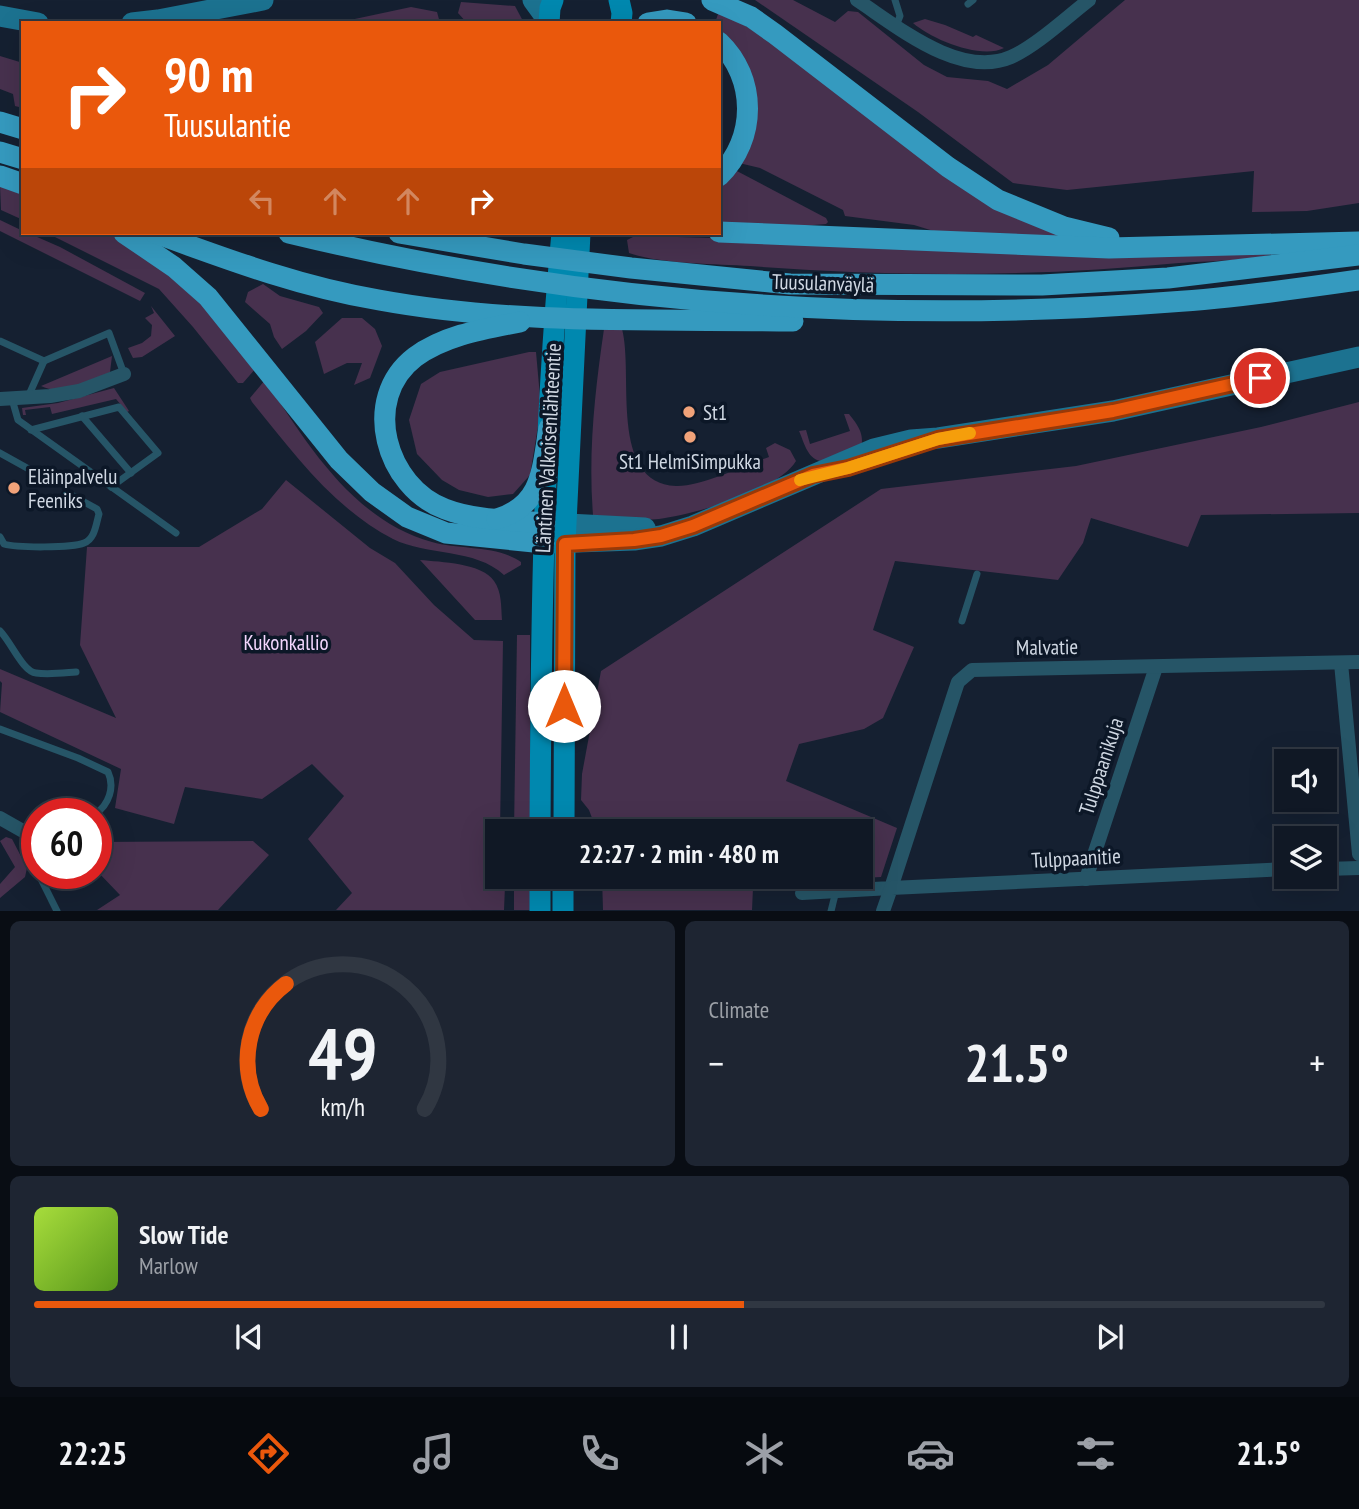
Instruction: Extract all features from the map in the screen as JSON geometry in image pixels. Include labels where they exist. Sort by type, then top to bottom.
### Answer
[{"type":"highway","points":[[712,0],[751,17],[948,167],[998,200],[1064,227],[1126,242],[1173,247]]},
{"type":"highway","points":[[721,44],[736,61],[745,81],[748,106],[745,132],[738,151],[721,173]]},
{"type":"highway","points":[[0,122],[21,128]]},
{"type":"highway","points":[[0,152],[21,158]]},
{"type":"highway","points":[[0,176],[21,183]]},
{"type":"highway","points":[[721,232],[1110,248],[1359,242]]},
{"type":"highway","points":[[127,235],[174,267],[208,297],[339,460],[372,492],[407,517],[446,533],[555,534]]},
{"type":"highway","points":[[160,235],[256,271],[313,286],[392,302],[519,319],[855,321],[924,312]]},
{"type":"highway","name":"Tuusulanväylä","points":[[297,235],[367,252],[520,280],[628,294],[788,307],[924,312],[1045,310],[1173,302],[1359,280]]},
{"type":"highway","name":"Tuusulanväylä","points":[[411,235],[631,268],[790,284],[1042,285],[1168,278],[1359,255]]},
{"type":"highway","points":[[519,319],[432,347],[414,357],[401,369],[386,405],[387,444],[394,464],[407,483],[424,498],[445,509],[555,534]]},
{"type":"highway","points":[[497,519],[518,510],[534,493],[540,481],[549,428]]},
{"type":"main road","points":[[149,21],[263,0]]},
{"type":"main road","points":[[533,0],[548,21]]},
{"type":"main road","points":[[549,21],[553,0]]},
{"type":"main road","points":[[619,0],[621,21]]},
{"type":"main road","points":[[0,16],[27,21]]},
{"type":"main road","name":"Läntinen Valkoisenlähteentie","points":[[562,235],[553,336],[549,428],[564,819]]},
{"type":"main road","name":"Läntinen Valkoisenlähteentie","points":[[541,819],[555,534],[580,235]]},
{"type":"main road","points":[[555,534],[693,526],[813,475],[848,468],[938,439],[1113,411],[1359,357]]},
{"type":"main road","points":[[540,889],[540,911]]},
{"type":"main road","points":[[563,911],[564,889]]},
{"type":"street","points":[[857,0],[927,46],[969,61],[993,63],[1014,56],[1089,0]]},
{"type":"street","points":[[6,399],[79,391],[124,374]]},
{"type":"street","name":"Malvatie","points":[[891,888],[954,691],[964,675],[972,670],[1359,662]]},
{"type":"street","points":[[1341,663],[1359,854]]},
{"type":"street","name":"Tulppaanikuja","points":[[1086,879],[1156,667]]},
{"type":"street","points":[[1,821],[21,831]]},
{"type":"street","points":[[1337,869],[1359,868]]},
{"type":"street","name":"Tulppaanitie","points":[[802,893],[1274,870]]},
{"type":"street","points":[[883,911],[891,888]]},
{"type":"lane","points":[[895,0],[900,16],[896,26]]},
{"type":"lane","points":[[27,398],[44,361],[108,333],[124,374]]},
{"type":"lane","points":[[0,341],[44,361]]},
{"type":"lane","points":[[6,399],[18,420],[176,533]]},
{"type":"lane","points":[[31,430],[119,407],[158,453],[111,487]]},
{"type":"lane","points":[[82,416],[131,473]]},
{"type":"lane","points":[[0,453],[46,478]]},
{"type":"lane","points":[[0,537],[4,544],[11,546],[38,547],[84,543],[92,536],[99,514],[97,509],[66,492]]},
{"type":"lane","points":[[962,621],[978,574]]},
{"type":"lane","points":[[0,631],[9,640],[24,666],[33,674],[76,673]]},
{"type":"lane","points":[[0,729],[108,772],[111,782],[109,798]]},
{"type":"lane","points":[[46,889],[57,911]]},
{"type":"lane","points":[[831,911],[836,891]]},
{"type":"green space","points":[[755,0],[793,0],[835,22],[848,11],[858,12],[924,65],[947,77],[988,81],[1007,89],[1048,65],[1125,0],[1359,0],[1359,203],[1307,211],[1252,212],[1254,171],[1067,190],[1013,183],[918,112]]},
{"type":"green space","points":[[461,2],[515,6],[523,21],[465,21],[458,13]]},
{"type":"green space","points":[[411,7],[437,12],[439,21],[345,21]]},
{"type":"green space","points":[[719,11],[735,19],[1075,240],[940,233],[914,225],[845,216],[843,210],[760,168],[739,163],[752,135],[721,39],[721,21],[716,21]]},
{"type":"green space","points":[[925,19],[973,37],[976,35],[1004,48],[983,51],[957,46],[913,23]]},
{"type":"green space","points":[[0,56],[21,62],[21,108],[15,106],[13,94],[0,89]]},
{"type":"green space","points":[[735,170],[826,218],[828,222],[789,227],[721,225],[721,187]]},
{"type":"green space","points":[[0,185],[21,194],[21,219],[1,210]]},
{"type":"green space","points":[[0,220],[21,230],[21,235],[33,235],[60,247],[145,293],[140,301],[0,231]]},
{"type":"green space","points":[[51,235],[111,235],[139,251],[208,310],[256,368],[243,383],[238,383],[159,289]]},
{"type":"green space","points":[[643,236],[1274,254],[1240,259],[1072,271],[911,274],[688,263],[629,253],[627,240]]},
{"type":"green space","points":[[263,284],[280,296],[319,307],[323,313],[306,331],[282,349],[270,324],[245,302],[248,292]]},
{"type":"green space","points":[[151,306],[175,336],[142,357],[133,358],[128,348],[151,336],[152,325],[145,318],[154,313]]},
{"type":"green space","points":[[342,318],[362,318],[375,329],[382,346],[370,378],[354,385],[362,363],[347,363],[324,374],[315,342]]},
{"type":"green space","points":[[604,329],[622,329],[632,447],[641,467],[655,480],[676,486],[710,479],[769,457],[766,448],[775,443],[790,450],[796,461],[786,472],[754,492],[713,507],[651,520],[593,515],[593,422]]},
{"type":"green space","points":[[536,352],[541,408],[530,475],[513,494],[488,497],[459,490],[442,480],[417,454],[409,420],[421,384],[440,372]]},
{"type":"green space","points":[[112,356],[110,372],[95,380],[67,389],[41,386]]},
{"type":"green space","points":[[265,380],[298,430],[335,477],[379,517],[432,542],[490,550],[511,557],[521,562],[521,565],[504,575],[479,560],[421,548],[393,539],[351,512],[315,478],[252,402],[250,398]]},
{"type":"green space","points":[[114,388],[129,411],[116,399],[52,414],[50,407],[25,410],[26,415],[23,415],[22,408],[58,403]]},
{"type":"green space","points":[[1359,402],[1359,513],[1201,515],[1188,547],[1091,518],[1083,543],[1058,580],[895,561],[873,630],[914,647],[883,718],[864,729],[799,744],[786,781],[897,828],[881,877],[873,877],[873,819],[592,819],[581,800],[582,774],[601,671],[881,489],[1076,466],[1261,427]]},
{"type":"green space","points":[[844,414],[849,414],[860,430],[861,448],[820,461],[812,457],[799,431],[806,430],[810,444],[850,431]]},
{"type":"green space","name":"Kukonkallio","points":[[286,480],[370,548],[395,563],[434,605],[474,640],[503,641],[500,819],[485,819],[485,889],[505,889],[504,910],[336,910],[352,893],[308,839],[344,796],[312,764],[262,799],[185,787],[174,824],[115,808],[121,769],[0,712],[0,669],[116,718],[80,645],[87,547],[199,547],[262,509]]},
{"type":"green space","points":[[420,560],[460,564],[488,575],[498,590],[502,620],[475,620]]},
{"type":"green space","points":[[517,635],[530,635],[530,819],[514,819]]},
{"type":"green space","points":[[6,837],[12,839],[21,856],[21,880],[0,898],[0,884],[15,867],[0,841]]},
{"type":"green space","points":[[253,841],[269,855],[218,910],[97,910],[120,895],[112,887],[112,842]]},
{"type":"green space","points":[[514,889],[530,889],[530,910],[514,910]]},
{"type":"green space","points":[[602,889],[753,889],[752,910],[603,910]]},
{"type":"green space","points":[[769,889],[808,889],[802,891]]},
{"type":"slow traffic","points":[[800,480],[848,468],[938,439],[970,433]]},
{"type":"place","name":"St1","points":[[689,412]]},
{"type":"place","name":"St1 HelmiSimpukka","points":[[690,437]]},
{"type":"place","name":"Eläinpalvelu Feeniks","points":[[14,488]]},
{"type":"route","points":[[564,706],[565,544],[661,536],[693,526],[813,475],[848,468],[938,439],[1113,411],[1260,378]]}]
